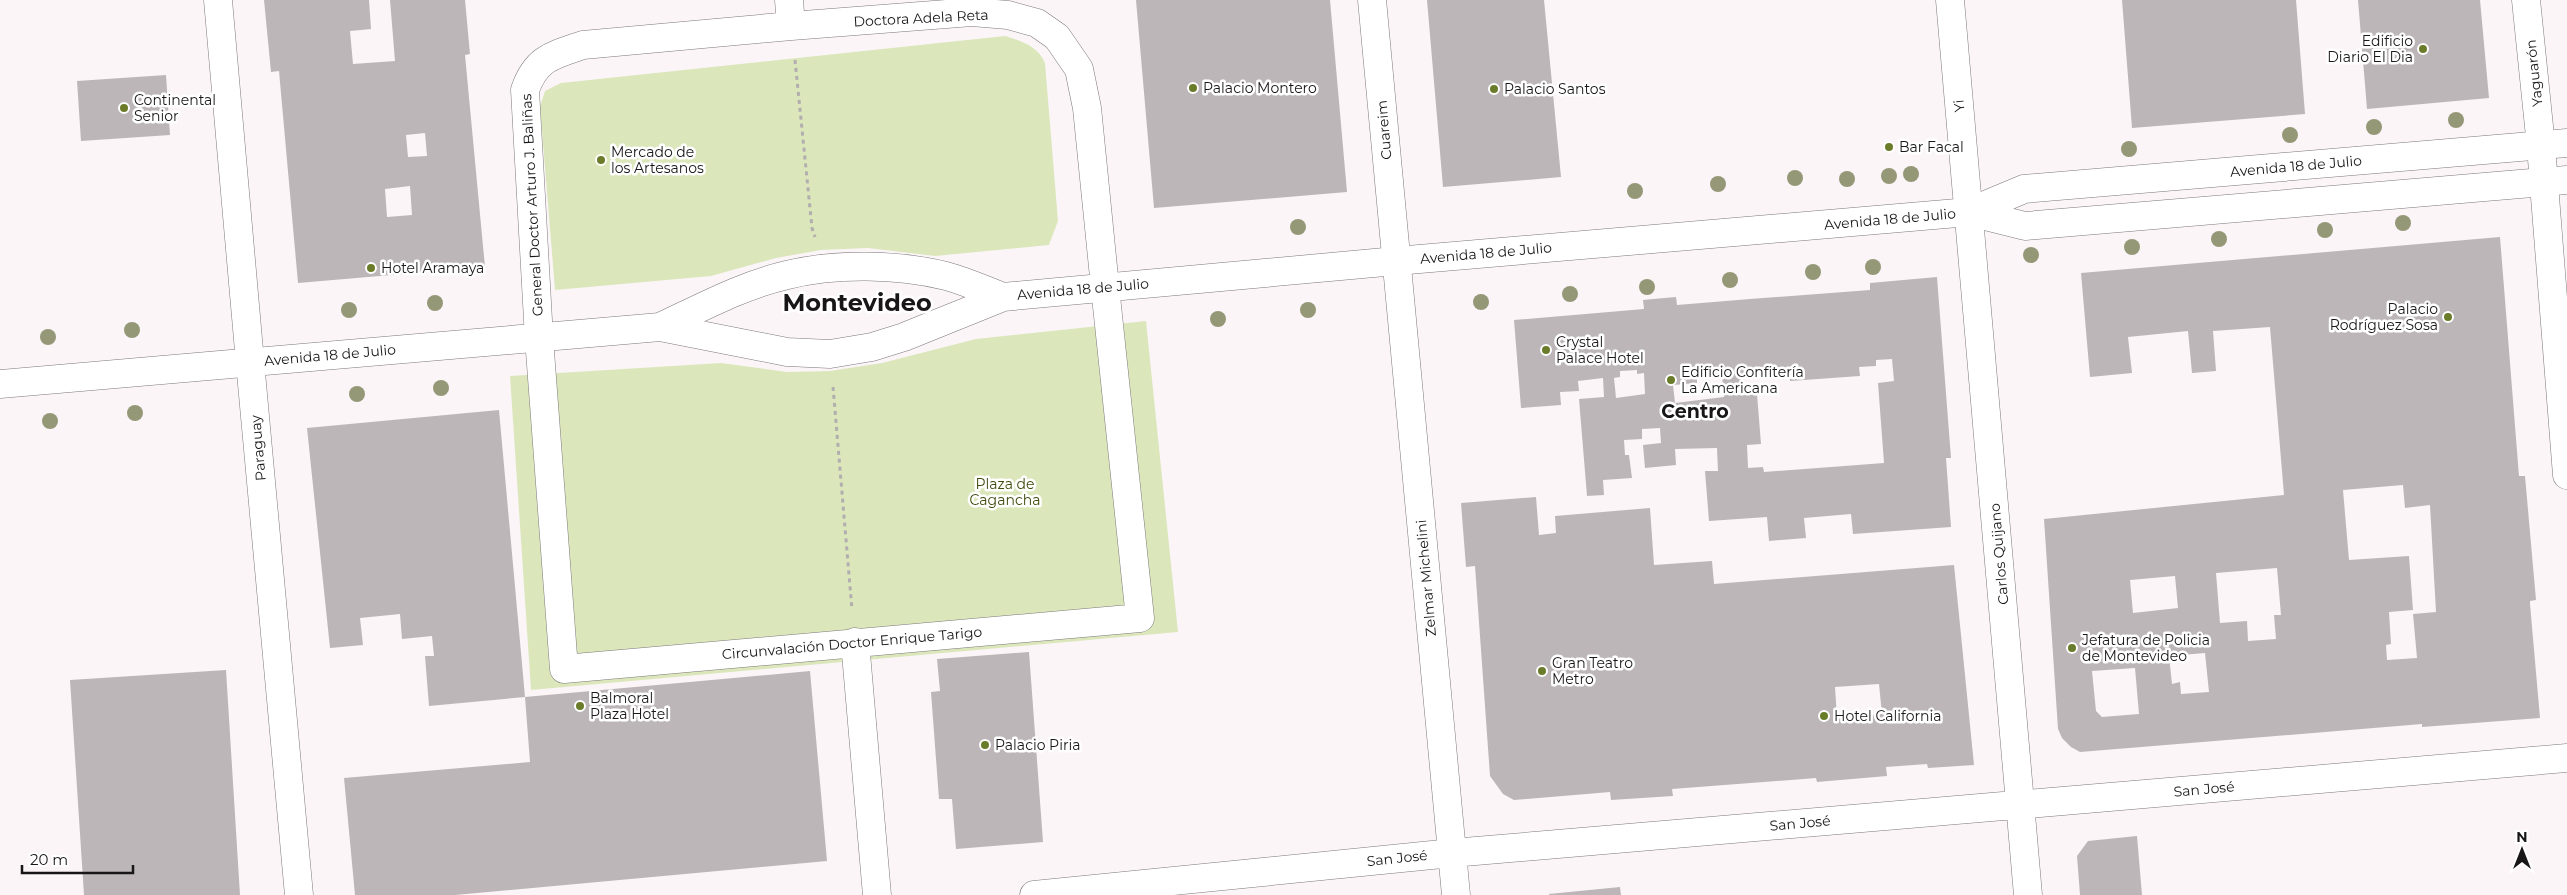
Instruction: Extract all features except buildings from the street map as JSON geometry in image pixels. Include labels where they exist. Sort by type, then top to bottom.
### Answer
[{"type":"street","name":"Paraguay","points":[[218,0],[299,895]]},
{"type":"street","name":"Cuareim","points":[[1372,0],[1396,261]]},
{"type":"street","name":"Yi","points":[[1950,0],[1969,212]]},
{"type":"street","name":"Yaguarón","points":[[2526,0],[2554,145],[2567,475]]},
{"type":"street","name":"Doctora Adela Reta","points":[[790,13],[972,12],[1008,14],[1037,22],[1057,37],[1079,69],[1087,108],[1105,287]]},
{"type":"street","name":"General Doctor Arturo J. Baliñas","points":[[539,338],[525,90],[531,74],[539,63],[555,54],[583,45],[790,13]]},
{"type":"street","name":"Avenida 18 de Julio","points":[[0,384],[660,327],[778,351],[830,354],[872,348],[1003,297],[1969,212],[2024,189],[2554,145]]},
{"type":"street","name":"Avenida 18 de Julio","points":[[1969,212],[2026,226],[2555,181]]},
{"type":"street","name":"Carlos Quijano","points":[[1969,212],[2028,895]]},
{"type":"street","name":"Zelmar Michelini","points":[[1396,261],[1456,895]]},
{"type":"street","name":"Avenida 18 de Julio","points":[[660,327],[750,287],[786,275],[826,268],[883,268],[946,276],[1003,297]]},
{"type":"street","name":"Circunvalación Doctor Enrique Tarigo","points":[[539,338],[564,669],[1140,618],[1105,287]]},
{"type":"street","points":[[855,642],[877,895]]},
{"type":"street","name":"San José","points":[[1034,895],[1452,853],[2567,758]]},
{"type":"path","points":[[797,82],[812,228],[826,268]]},
{"type":"path","points":[[830,354],[855,642]]},
{"type":"green space","points":[[1005,36],[1023,42],[1033,48],[1045,63],[1058,221],[1049,245],[935,256],[868,248],[821,250],[776,258],[711,276],[555,290],[540,106],[545,91],[561,83]]},
{"type":"green space","name":"Plaza de Cagancha","points":[[1146,321],[1178,632],[531,690],[510,376],[721,363],[787,372],[830,371],[882,363],[976,339]]},
{"type":"place","name":"Edificio Diario El Dia","points":[[2423,49]]},
{"type":"place","name":"Palacio Montero","points":[[1193,88]]},
{"type":"place","name":"Palacio Santos","points":[[1494,89]]},
{"type":"place","name":"Continental Senior","points":[[124,108]]},
{"type":"place","name":"Bar Facal","points":[[1889,147]]},
{"type":"place","name":"Mercado de los Artesanos","points":[[601,160]]},
{"type":"place","name":"Hotel Aramaya","points":[[371,268]]},
{"type":"place","name":"Palacio Rodríguez Sosa","points":[[2448,317]]},
{"type":"place","name":"Crystal Palace Hotel","points":[[1546,350]]},
{"type":"place","name":"Edificio Confitería La Americana","points":[[1671,380]]},
{"type":"place","name":"Jefatura de Policia de Montevideo","points":[[2072,648]]},
{"type":"place","name":"Gran Teatro Metro","points":[[1542,671]]},
{"type":"place","name":"Balmoral Plaza Hotel","points":[[580,706]]},
{"type":"place","name":"Hotel California","points":[[1824,716]]},
{"type":"place","name":"Palacio Piria","points":[[985,745]]},
{"type":"district","name":"Montevideo","points":[[857,303]]},
{"type":"district","name":"Centro","points":[[1695,411]]}]
